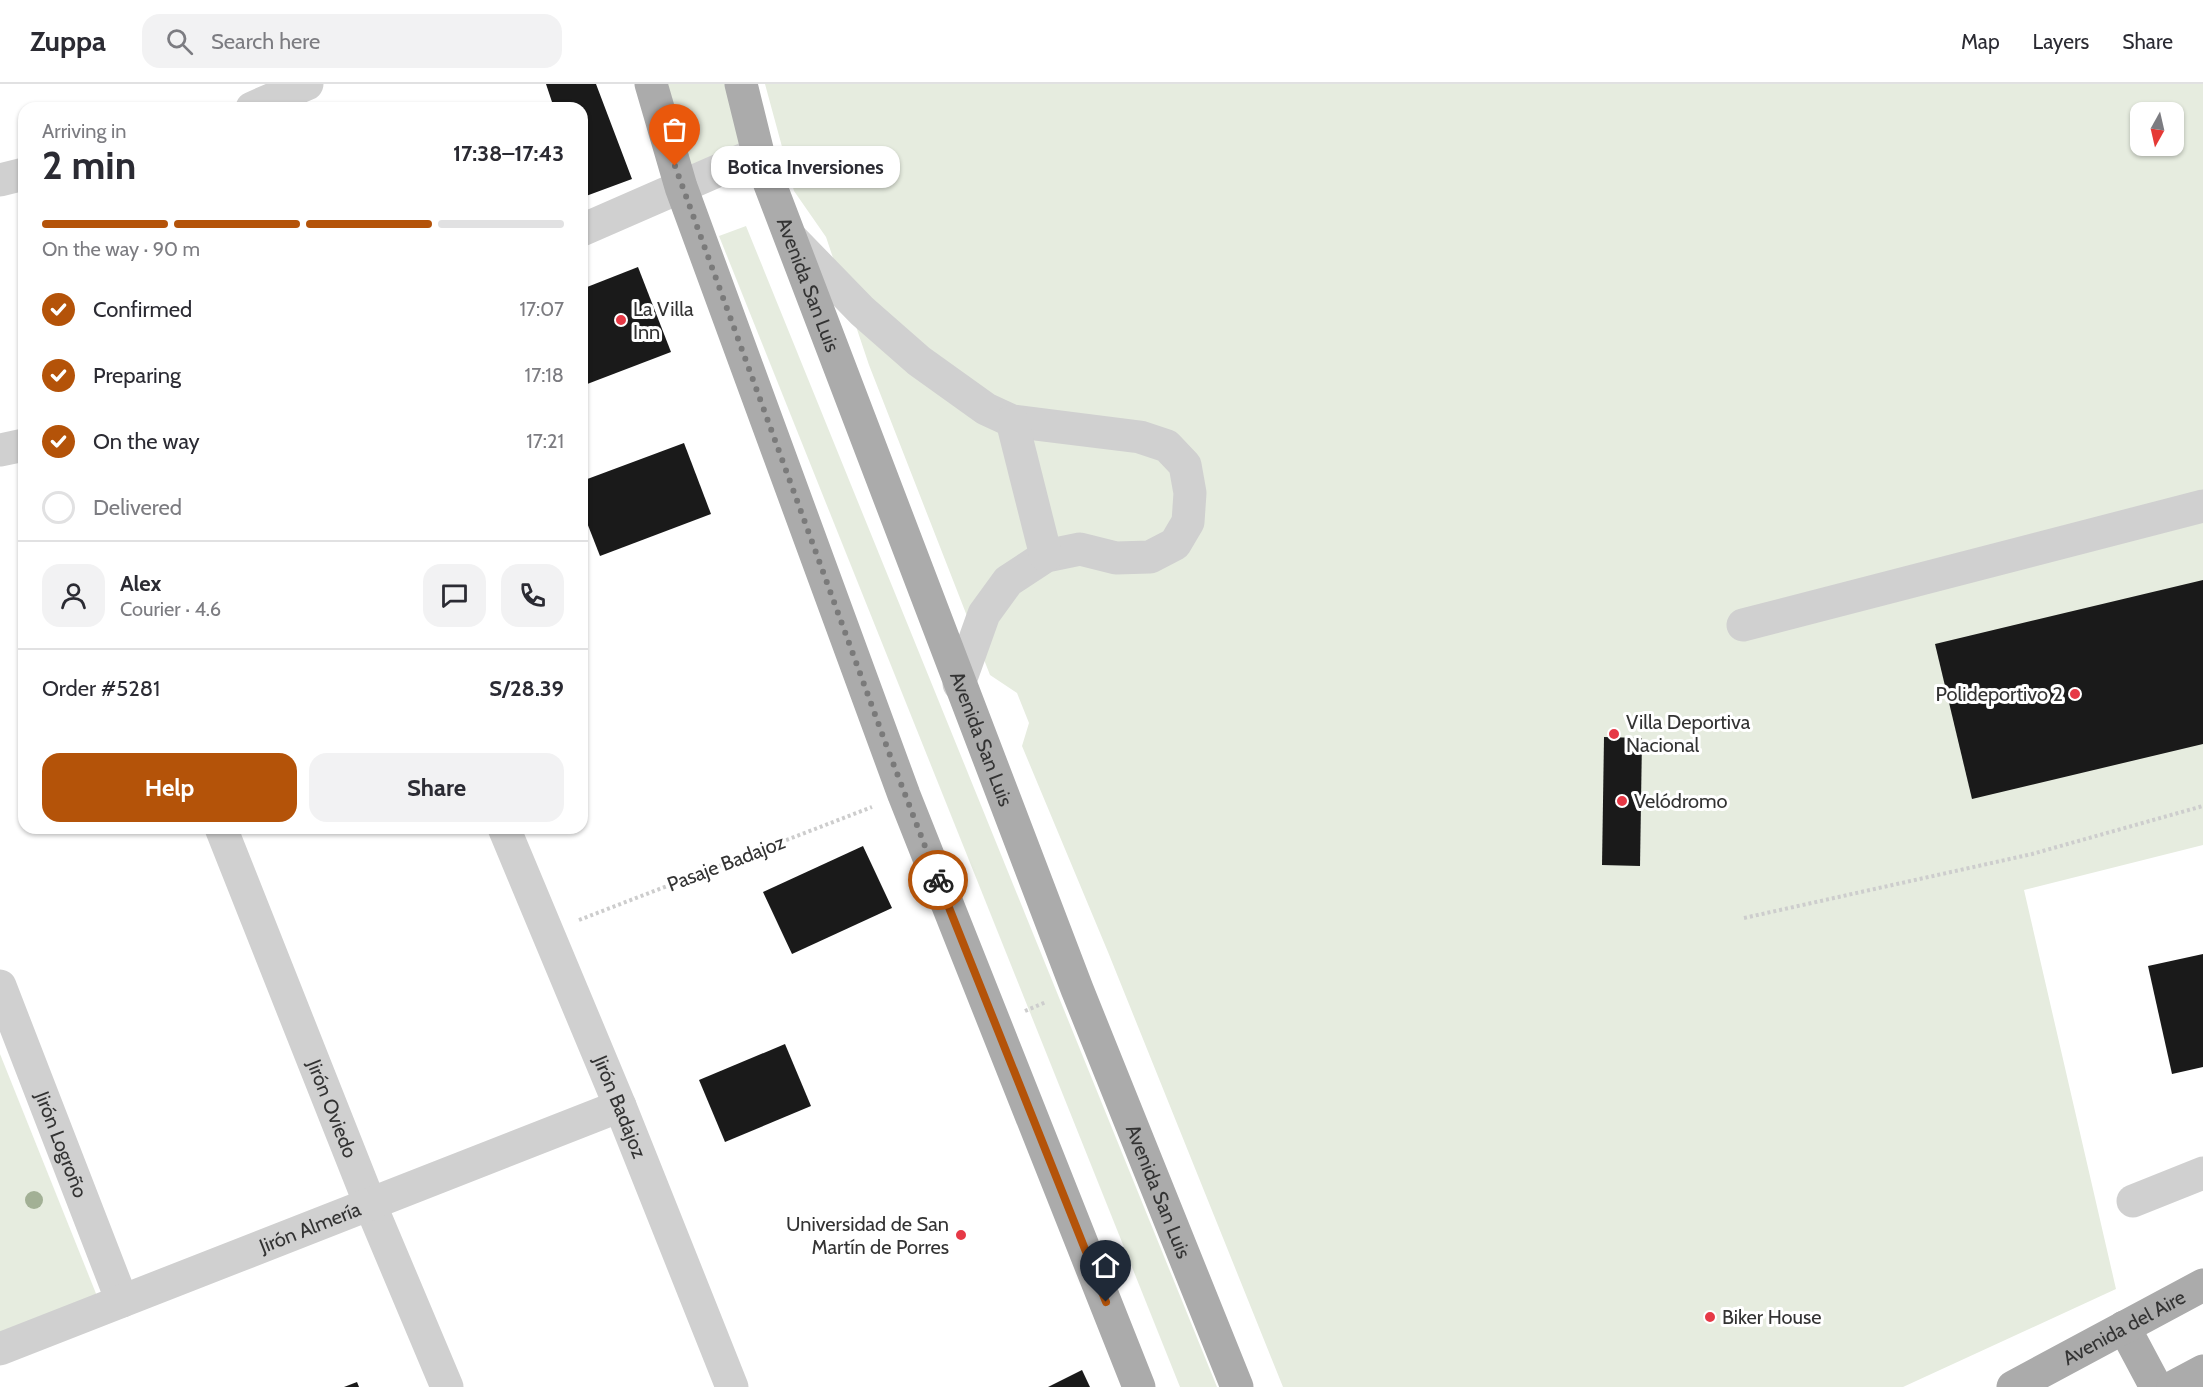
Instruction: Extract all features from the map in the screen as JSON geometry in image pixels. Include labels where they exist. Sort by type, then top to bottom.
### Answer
[{"type":"main road","points":[[651,84],[681,187],[904,795],[1139,1387]]},
{"type":"main road","name":"Avenida San Luis","points":[[741,84],[758,153],[959,684],[1077,988],[1237,1387]]},
{"type":"main road","name":"Avenida del Aire","points":[[2013,1387],[2203,1285]]},
{"type":"main road","points":[[2124,1327],[2156,1387]]},
{"type":"main road","points":[[2173,1387],[2203,1371]]},
{"type":"street","points":[[266,102],[307,84]]},
{"type":"street","points":[[588,227],[758,153]]},
{"type":"street","points":[[0,180],[18,176]]},
{"type":"street","points":[[791,238],[862,311],[919,361],[986,409],[1012,421],[1140,437],[1167,446],[1185,465],[1190,493],[1188,522],[1175,544],[1150,556],[1116,558],[1080,549],[1046,556],[1008,581],[984,614],[959,684]]},
{"type":"street","points":[[1012,421],[1046,556]]},
{"type":"street","points":[[0,450],[18,446]]},
{"type":"street","points":[[1743,625],[2203,506]]},
{"type":"street","name":"Jirón Oviedo","points":[[223,834],[370,1204],[447,1387]]},
{"type":"street","name":"Jirón Badajoz","points":[[507,834],[620,1106],[732,1387]]},
{"type":"street","name":"Jirón Logroño","points":[[0,986],[122,1301]]},
{"type":"street","name":"Jirón Almería","points":[[0,1349],[620,1106]]},
{"type":"street","points":[[2133,1201],[2203,1173]]},
{"type":"path","name":"Pasaje Badajoz","points":[[548,932],[904,795]]},
{"type":"path","points":[[1744,918],[2032,854],[2203,806]]},
{"type":"path","points":[[995,1024],[1077,988]]},
{"type":"shaded area","points":[[667,84],[725,84],[742,146],[688,168]]},
{"type":"shaded area","name":"Villa Deportiva Nacional","points":[[765,84],[2203,84],[2203,845],[2024,890],[2116,1289],[1903,1387],[1283,1387],[1108,952],[1022,746],[1029,723],[1017,693],[990,675],[869,365],[826,237],[794,191]]},
{"type":"shaded area","points":[[746,226],[1217,1387],[1180,1387],[719,236]]},
{"type":"shaded area","points":[[0,1054],[103,1311],[0,1351]]},
{"type":"building","points":[[546,84],[596,84],[632,179],[588,195],[588,102],[552,102]]},
{"type":"building","name":"La Villa Inn","points":[[638,267],[671,352],[588,384],[588,287]]},
{"type":"building","points":[[684,443],[711,514],[600,556],[588,525],[588,479]]},
{"type":"building","name":"Polideportivo 2","points":[[2203,580],[2203,744],[1972,799],[1935,644]]},
{"type":"building","name":"Velódromo","points":[[1604,737],[1642,738],[1640,866],[1602,865]]},
{"type":"building","points":[[863,846],[892,908],[792,954],[763,892]]},
{"type":"building","points":[[2203,954],[2203,1067],[2172,1074],[2148,966]]},
{"type":"building","points":[[785,1044],[811,1106],[725,1142],[699,1080]]},
{"type":"building","points":[[1082,1370],[1090,1387],[1048,1387]]},
{"type":"building","points":[[357,1382],[359,1387],[344,1387]]},
{"type":"way so far","points":[[675,166],[904,795],[938,880]]},
{"type":"place","name":"Botica Inversiones","points":[[675,166]]},
{"type":"place","name":"La Villa Inn","points":[[621,320]]},
{"type":"place","name":"Polideportivo 2","points":[[2075,694]]},
{"type":"place","name":"Villa Deportiva Nacional","points":[[1614,734]]},
{"type":"place","name":"Velódromo","points":[[1622,801]]},
{"type":"place","name":"Universidad de San Martín de Porres","points":[[961,1235]]},
{"type":"place","name":"Biker House","points":[[1710,1317]]},
{"type":"route","points":[[938,880],[1106,1302]]}]
